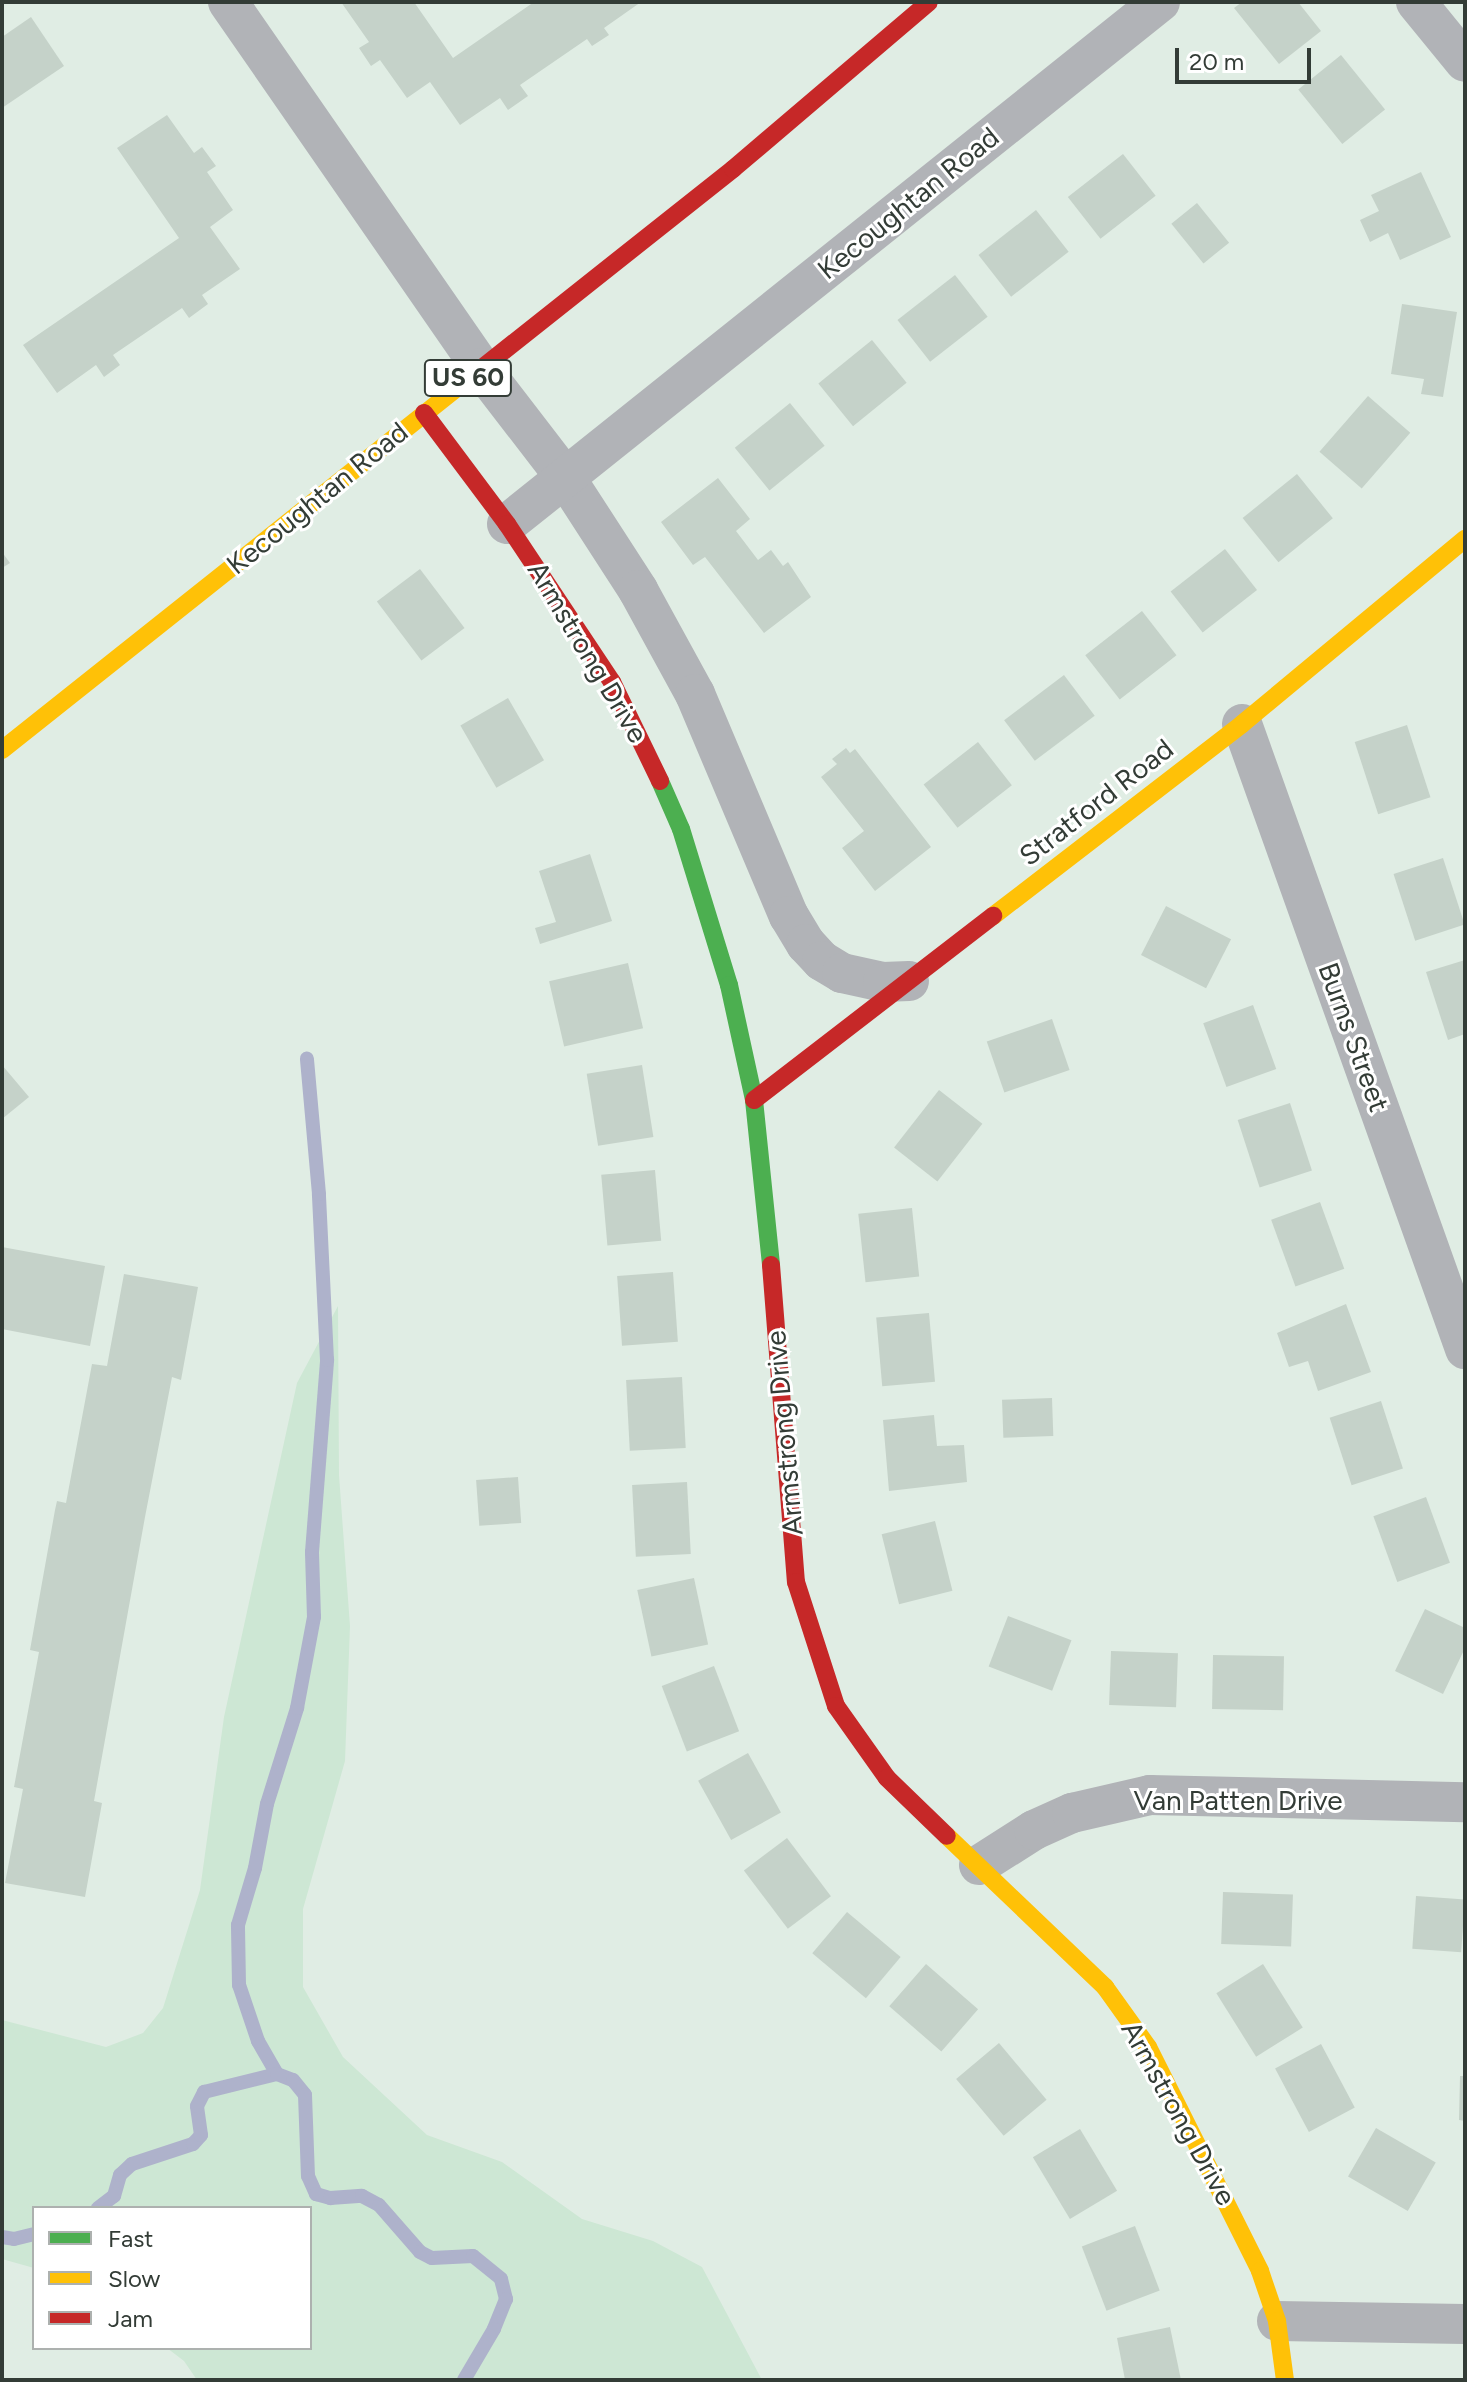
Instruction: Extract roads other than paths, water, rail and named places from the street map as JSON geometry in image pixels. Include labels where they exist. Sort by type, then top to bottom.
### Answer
[{"type":"street","points":[[228,2],[481,368],[565,477],[638,590],[695,694],[789,916],[806,944],[822,961],[842,973],[883,982],[909,981]]},
{"type":"street","name":"Kecoughtan Road","points":[[2,750],[733,169],[929,2]]},
{"type":"street","name":"Kecoughtan Road","points":[[507,524],[1160,2]]},
{"type":"street","points":[[1416,2],[1464,58]]},
{"type":"street","name":"Armstrong Drive","points":[[424,413],[580,629],[650,756],[681,829],[729,985],[754,1100],[765,1196],[796,1582],[836,1706],[887,1778],[1105,1987],[1148,2047],[1242,2229],[1277,2321],[1285,2380]]},
{"type":"street","name":"Stratford Road","points":[[754,1100],[1242,724],[1465,539]]},
{"type":"street","name":"Burns Street","points":[[1242,724],[1465,1349]]},
{"type":"street","name":"Van Patten Drive","points":[[979,1865],[1034,1830],[1072,1813],[1150,1795],[1465,1802]]},
{"type":"street","points":[[1277,2321],[1465,2324]]},
{"type":"waterway","points":[[277,2074],[258,2041],[239,1985],[238,1925],[255,1868],[267,1804],[297,1708],[314,1617],[312,1552],[327,1360],[319,1194],[307,1059]]},
{"type":"waterway","points":[[101,2206],[114,2196],[120,2175],[132,2164],[193,2144],[201,2135],[197,2106],[204,2092],[277,2074],[293,2080],[305,2095],[308,2176],[316,2194],[330,2198],[362,2196],[379,2205],[420,2252],[432,2258],[473,2256],[501,2279],[506,2299],[494,2329],[464,2380]]},
{"type":"waterway","points":[[2,2237],[14,2239],[32,2234]]}]
